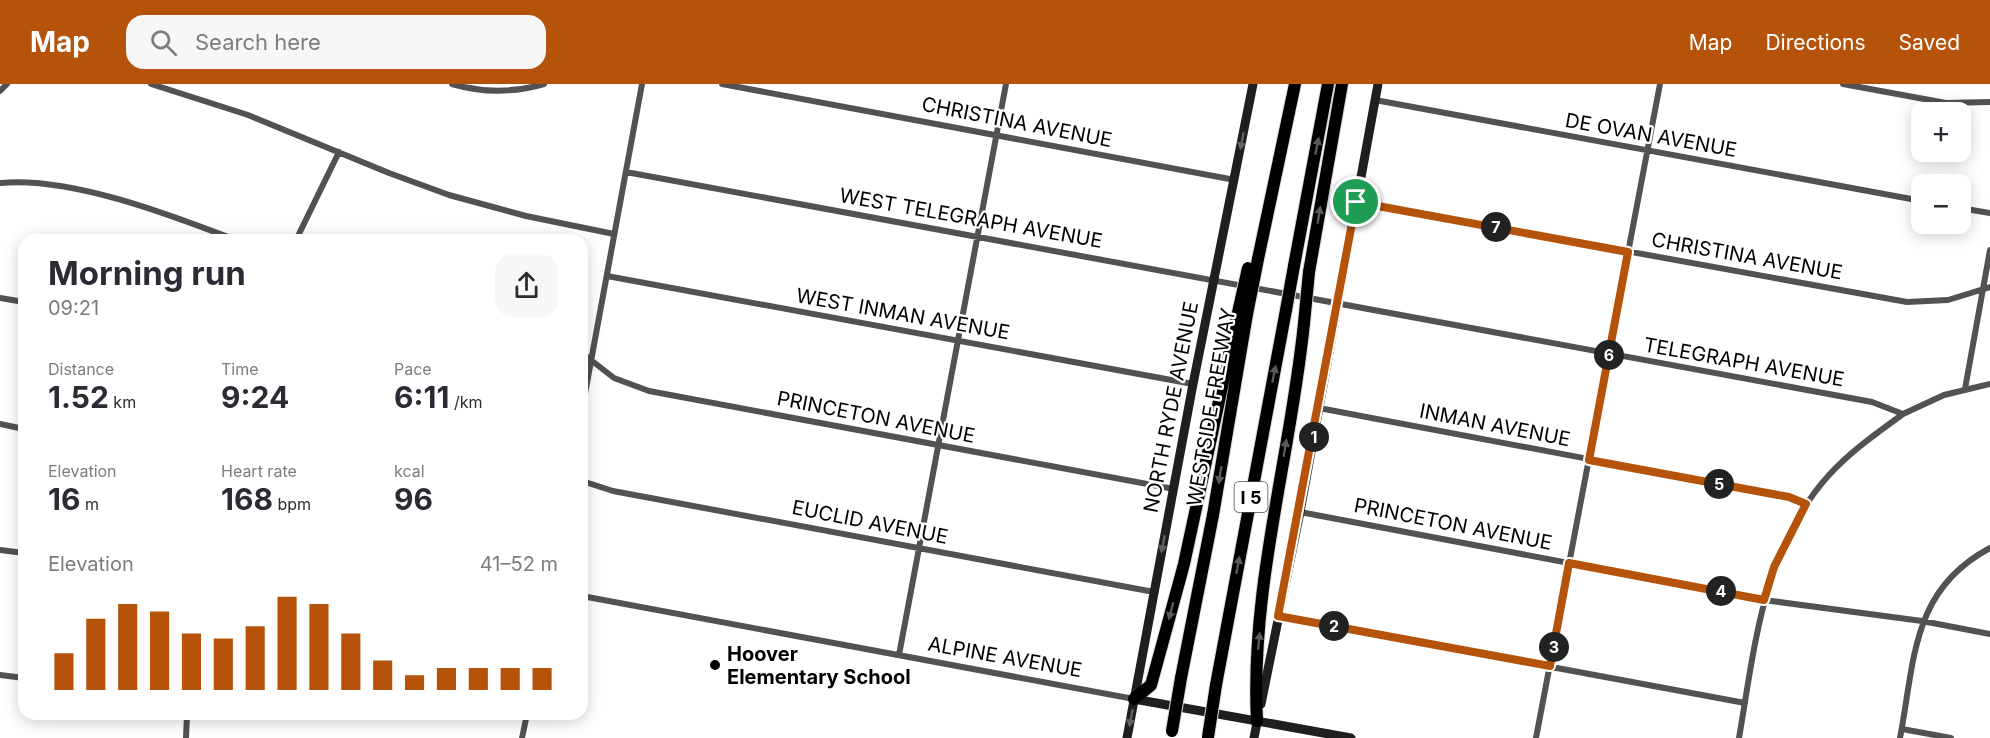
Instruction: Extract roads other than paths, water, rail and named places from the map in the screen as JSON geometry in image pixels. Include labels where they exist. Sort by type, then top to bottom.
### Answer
[{"type":"highway","points":[[1134,699],[1151,686],[1184,564],[1243,311],[1269,171],[1289,115],[1295,84]]},
{"type":"highway","name":"I 5","points":[[1208,738],[1328,84]]},
{"type":"highway","points":[[1257,721],[1258,657],[1267,561],[1300,367],[1309,272],[1342,84]]},
{"type":"highway","name":"WESTSIDE FREEWAY","points":[[1171,735],[1213,515],[1243,311]]},
{"type":"street","points":[[0,91],[7,84]]},
{"type":"street","points":[[151,84],[173,87],[259,119],[411,182],[458,198],[526,216],[614,234]]},
{"type":"street","points":[[452,84],[504,91],[544,84]]},
{"type":"street","points":[[588,377],[642,84]]},
{"type":"street","name":"CHRISTINA AVENUE","points":[[722,84],[1235,180]]},
{"type":"street","points":[[899,655],[1006,84]]},
{"type":"street","name":"NORTH RYDE AVENUE","points":[[1127,738],[1193,384],[1253,84]]},
{"type":"street","points":[[1254,738],[1319,408],[1378,84]]},
{"type":"street","points":[[1536,738],[1660,84]]},
{"type":"street","points":[[1843,84],[1947,103],[1990,102]]},
{"type":"street","name":"DE OVAN AVENUE","points":[[1375,100],[1911,199]]},
{"type":"street","points":[[299,234],[339,152]]},
{"type":"street","name":"WEST TELEGRAPH AVENUE","points":[[626,172],[1310,297]]},
{"type":"street","points":[[0,183],[46,185],[87,193],[189,222],[220,234]]},
{"type":"street","name":"CHRISTINA AVENUE","points":[[1356,202],[1907,302],[1948,300],[1987,288]]},
{"type":"street","points":[[1971,209],[1990,213]]},
{"type":"street","points":[[1965,388],[1987,288],[1990,250]]},
{"type":"street","name":"WEST INMAN AVENUE","points":[[607,276],[1193,384]]},
{"type":"street","name":"TELEGRAPH AVENUE","points":[[1310,297],[1872,402],[1903,414]]},
{"type":"street","points":[[0,298],[18,301]]},
{"type":"street","name":"PRINCETON AVENUE","points":[[588,358],[614,378],[649,391],[1174,489]]},
{"type":"street","points":[[1739,738],[1764,600],[1774,567],[1806,504],[1840,464],[1903,414],[1965,388],[1990,384]]},
{"type":"street","name":"INMAN AVENUE","points":[[1319,408],[1789,497],[1806,504]]},
{"type":"street","points":[[0,424],[18,428]]},
{"type":"street","name":"EUCLID AVENUE","points":[[588,483],[613,491],[1154,592]]},
{"type":"street","name":"PRINCETON AVENUE","points":[[1299,512],[1764,600],[1922,621],[1990,634]]},
{"type":"street","points":[[1900,738],[1922,621],[1936,594],[1951,576],[1990,548]]},
{"type":"street","points":[[0,550],[18,552]]},
{"type":"street","name":"ALPINE AVENUE","points":[[588,597],[1351,738]]},
{"type":"street","points":[[1278,616],[1745,703]]},
{"type":"street","points":[[0,675],[18,677]]},
{"type":"street","points":[[186,738],[187,720]]},
{"type":"street","points":[[522,738],[526,720]]},
{"type":"street","points":[[1902,729],[1951,738]]},
{"type":"place","name":"Hoover Elementary School","points":[[715,665]]}]
